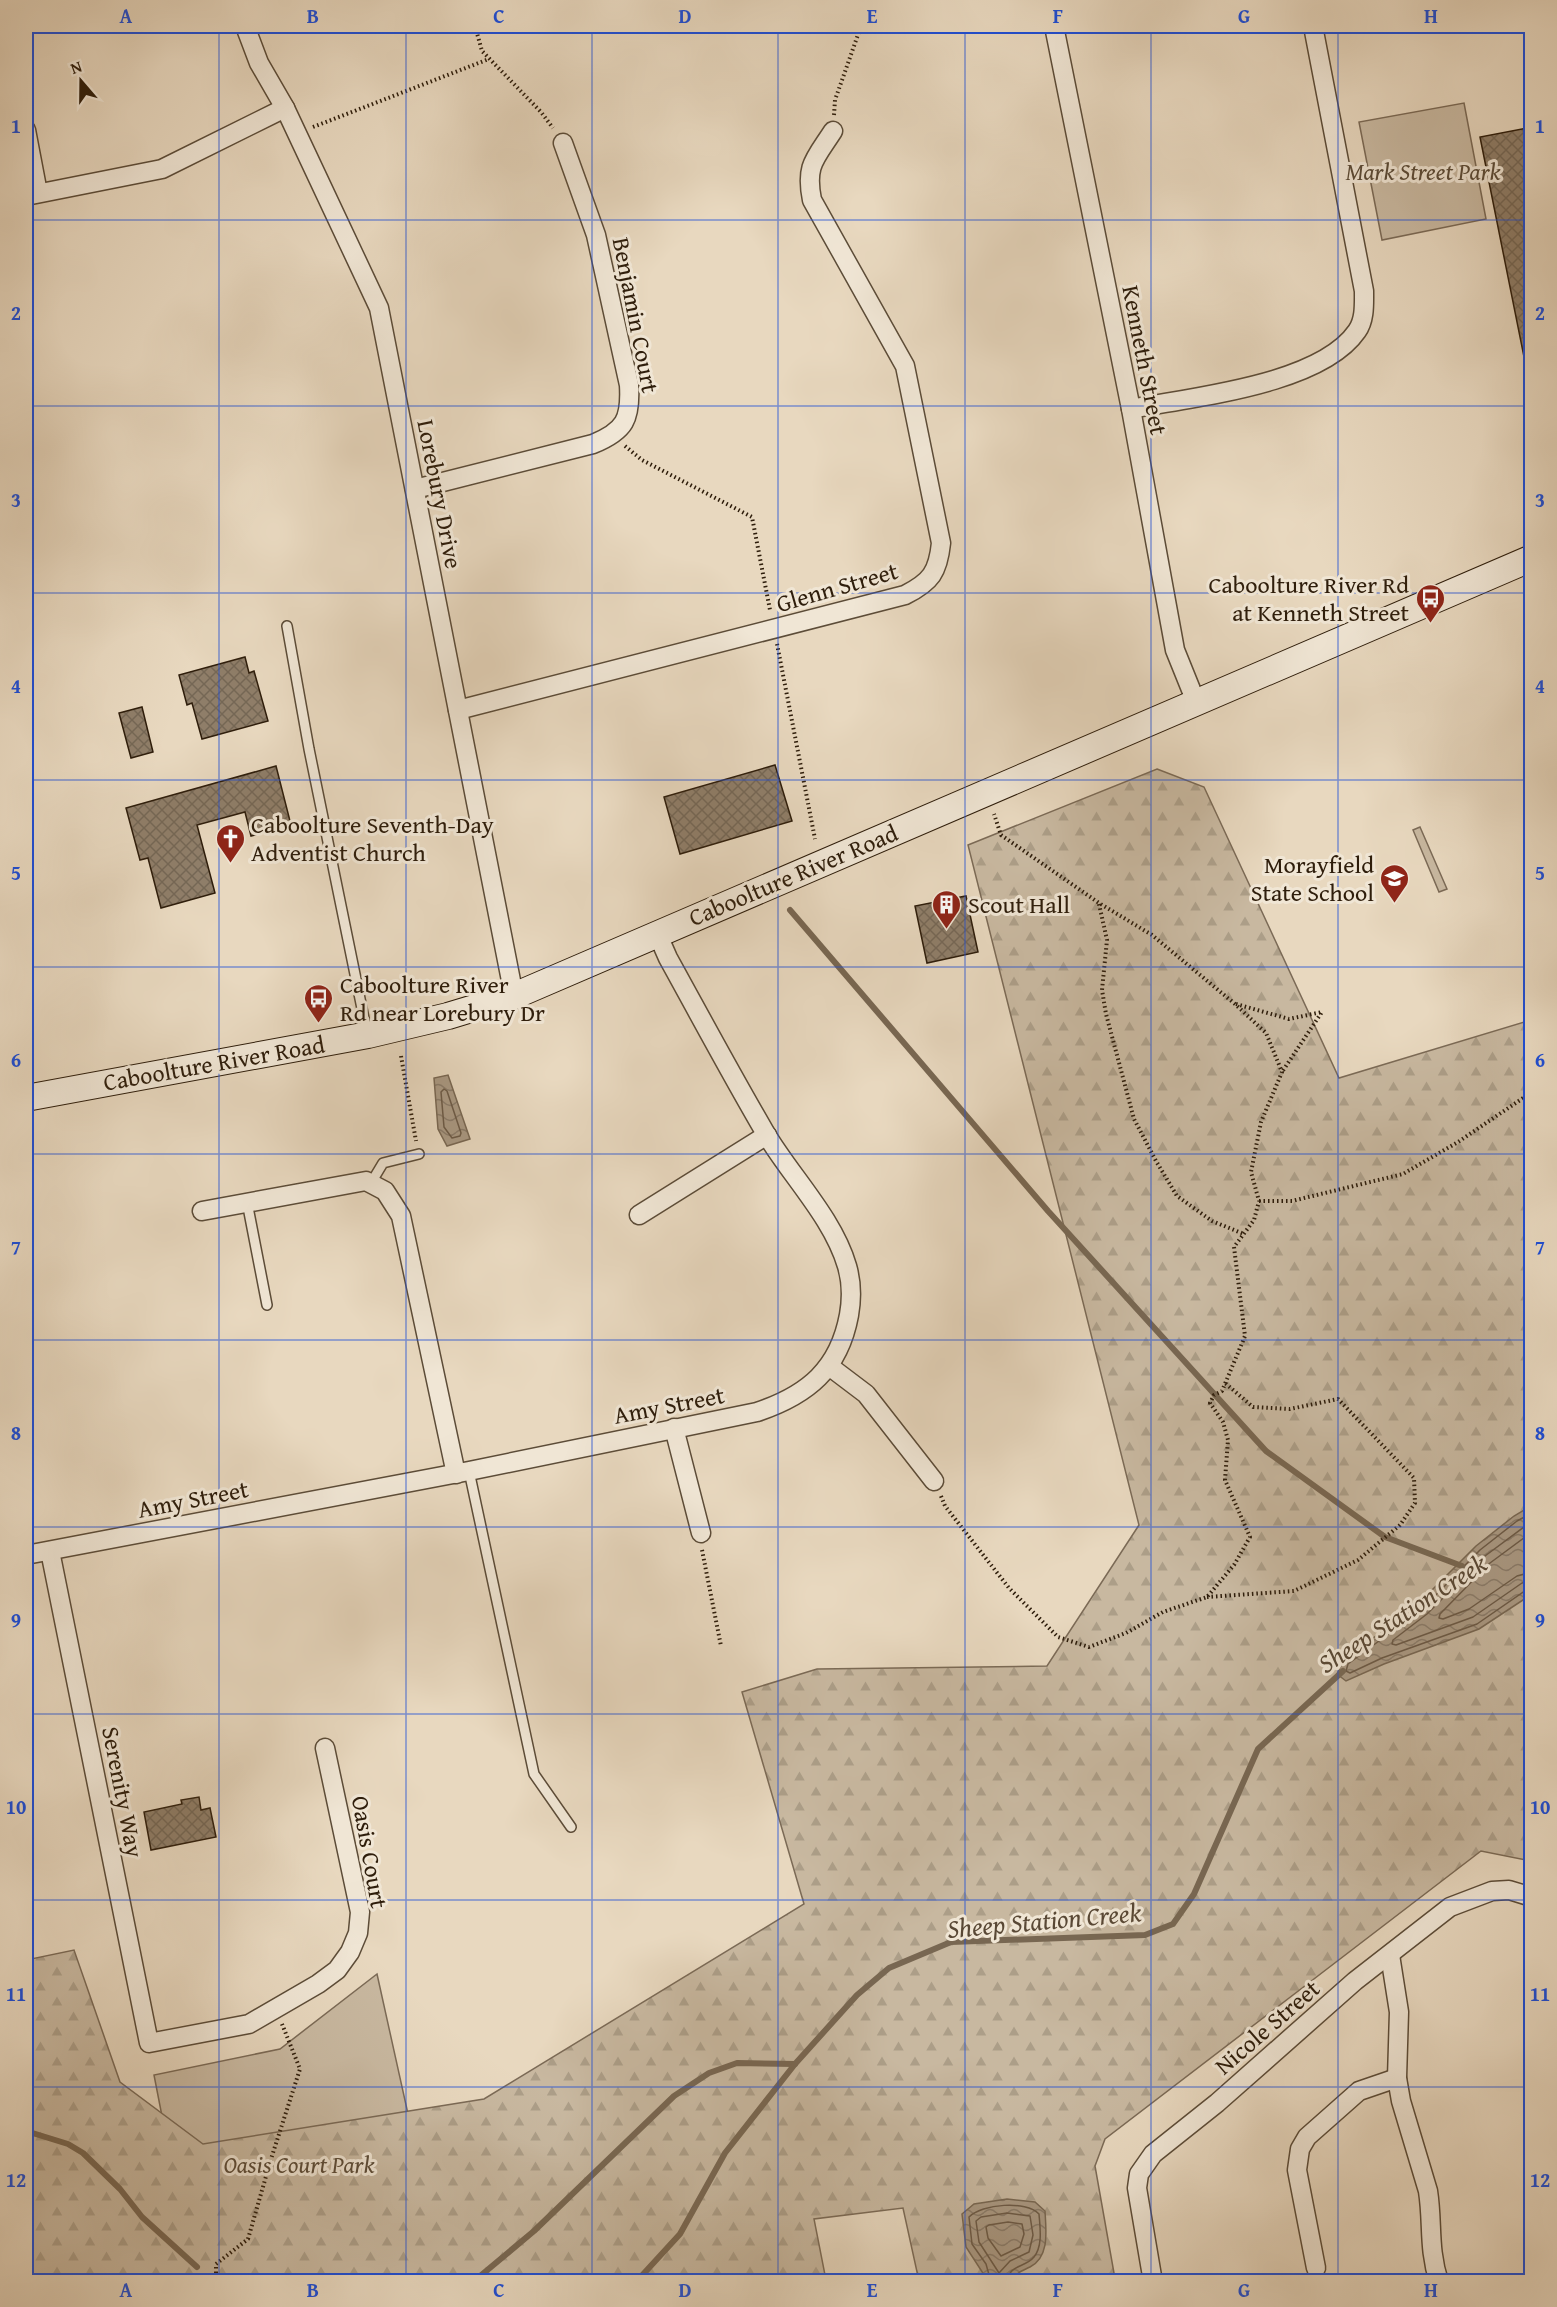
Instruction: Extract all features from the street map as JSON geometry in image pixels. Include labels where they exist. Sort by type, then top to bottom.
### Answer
[{"type":"main road","name":"Caboolture River Road","points":[[26,1098],[368,1035],[448,1016],[514,996],[1532,558]]},
{"type":"street","name":"Lorebury Drive","points":[[245,26],[259,63],[285,108],[379,308],[514,996]]},
{"type":"street","name":"Kenneth Street","points":[[1054,26],[1131,409],[1175,650],[1196,702]]},
{"type":"street","points":[[1131,409],[1265,383],[1283,377],[1340,350],[1358,330],[1364,310],[1364,291],[1312,26]]},
{"type":"street","points":[[26,130],[32,195],[162,169],[285,108]]},
{"type":"street","name":"Glenn Street","points":[[458,711],[906,595],[922,586],[933,575],[939,559],[941,543],[905,366],[812,200],[808,179],[814,160],[833,131]]},
{"type":"street","name":"Benjamin Court","points":[[563,143],[596,235],[629,385],[630,406],[625,422],[612,436]]},
{"type":"street","points":[[415,489],[593,444],[612,436]]},
{"type":"street","name":"Amy Street","points":[[26,1555],[463,1473],[758,1412],[778,1405],[806,1388],[829,1366],[840,1349],[846,1332],[853,1295],[847,1265],[831,1231],[767,1135],[668,958],[657,933]]},
{"type":"street","points":[[639,1215],[767,1135]]},
{"type":"street","points":[[202,1210],[366,1181],[386,1191],[401,1215],[463,1473]]},
{"type":"street","points":[[829,1366],[866,1394],[934,1481]]},
{"type":"street","points":[[674,1428],[701,1533]]},
{"type":"street","name":"Serenity Way","points":[[50,1551],[148,2043]]},
{"type":"street","name":"Oasis Court","points":[[148,2043],[249,2024],[318,1984],[337,1970],[350,1952],[358,1933],[360,1912],[325,1748]]},
{"type":"street","name":"Nicole Street","points":[[1153,2282],[1137,2188],[1138,2174],[1144,2163],[1168,2140],[1217,2103],[1355,1981],[1450,1907],[1492,1891],[1509,1890],[1532,1897]]},
{"type":"street","points":[[1390,1955],[1399,2012],[1397,2078],[1401,2102],[1428,2190],[1431,2248],[1438,2282]]},
{"type":"street","points":[[1316,2268],[1297,2170],[1299,2149],[1307,2137],[1359,2091],[1397,2078]]},
{"type":"lane","points":[[287,626],[311,761],[368,1035]]},
{"type":"lane","points":[[371,1183],[383,1163],[419,1154]]},
{"type":"lane","points":[[247,1202],[267,1305]]},
{"type":"lane","points":[[463,1473],[534,1774],[571,1827]]},
{"type":"path","points":[[475,26],[482,51],[541,112],[563,143]]},
{"type":"path","points":[[833,131],[836,100],[861,26]]},
{"type":"path","points":[[297,134],[489,59]]},
{"type":"path","points":[[612,436],[642,460],[752,517],[815,839]]},
{"type":"path","points":[[993,813],[1001,835],[1099,903],[1152,935],[1235,1004],[1266,1033],[1282,1072]]},
{"type":"path","points":[[1099,903],[1107,940],[1102,990],[1106,1014],[1134,1119],[1177,1196],[1212,1221],[1244,1234]]},
{"type":"path","points":[[1208,1597],[1234,1565],[1251,1537],[1225,1480],[1228,1440],[1223,1422],[1210,1403],[1214,1395],[1222,1391],[1245,1336],[1234,1247],[1254,1220],[1259,1201],[1251,1172],[1261,1122],[1282,1072],[1322,1012],[1289,1018],[1235,1004]]},
{"type":"path","points":[[401,1056],[416,1141],[407,1148],[408,1157]]},
{"type":"path","points":[[1259,1201],[1292,1201],[1403,1174],[1458,1142],[1532,1092]]},
{"type":"path","points":[[934,1481],[945,1506],[1009,1588],[1058,1637],[1089,1647],[1126,1633],[1163,1612],[1208,1597],[1294,1591],[1358,1560],[1400,1525],[1415,1503],[1414,1478],[1338,1399],[1290,1409],[1252,1407],[1226,1383]]},
{"type":"path","points":[[701,1533],[702,1554],[721,1646]]},
{"type":"path","points":[[216,2282],[216,2264],[248,2239],[300,2069],[276,2009]]},
{"type":"green space","name":"Mark Street Park","points":[[1464,103],[1486,219],[1382,240],[1359,122]]},
{"type":"green space","points":[[1157,769],[1204,787],[1339,1078],[1531,1020],[1531,1861],[1481,1851],[1105,2139],[1095,2166],[1114,2273],[1107,2281],[919,2281],[903,2208],[814,2219],[826,2280],[818,2281],[26,2282],[26,1960],[74,1950],[120,2082],[203,2144],[484,2099],[804,1904],[742,1692],[817,1669],[1047,1666],[1139,1525],[968,845]]},
{"type":"green space","points":[[1420,827],[1447,889],[1439,892],[1413,830]]},
{"type":"green space","name":"Oasis Court Park","points":[[377,1974],[445,2281],[194,2281],[154,2075],[280,2049]]},
{"type":"water","points":[[448,1075],[470,1139],[447,1146],[438,1129],[434,1078]]},
{"type":"water","points":[[1531,1506],[1531,1592],[1526,1598],[1479,1629],[1384,1664],[1346,1681],[1337,1674],[1343,1661],[1418,1604],[1476,1546],[1514,1516]]},
{"type":"water","points":[[1007,2199],[1035,2202],[1045,2211],[1044,2250],[1036,2263],[1018,2274],[1013,2281],[988,2281],[966,2247],[962,2214],[974,2204]]},
{"type":"building","points":[[1532,127],[1532,356],[1524,357],[1480,137]]},
{"type":"building","points":[[245,657],[249,673],[254,671],[268,721],[202,739],[192,703],[187,705],[179,675]]},
{"type":"building","points":[[142,707],[153,752],[131,758],[119,713]]},
{"type":"building","points":[[775,765],[792,821],[680,854],[664,797]]},
{"type":"building","points":[[276,766],[291,825],[251,836],[245,812],[197,825],[215,893],[161,908],[148,858],[140,860],[126,808]]},
{"type":"building","name":"Scout Hall","points":[[966,896],[978,952],[927,963],[915,906]]},
{"type":"building","points":[[199,1797],[201,1810],[210,1808],[216,1837],[151,1850],[144,1812],[182,1804],[181,1800]]},
{"type":"waterway","points":[[790,910],[1048,1211],[1266,1451],[1385,1537],[1462,1566]]},
{"type":"waterway","name":"Sheep Station Creek","points":[[636,2282],[680,2234],[725,2153],[795,2064],[857,1995],[889,1968],[951,1942],[1145,1935],[1173,1924],[1194,1894],[1258,1749],[1343,1671]]},
{"type":"waterway","points":[[473,2282],[534,2231],[674,2096],[709,2073],[737,2063],[795,2064]]},
{"type":"waterway","points":[[26,2131],[68,2144],[83,2153],[120,2189],[142,2217],[197,2267]]},
{"type":"place","name":"Caboolture River Rd at Kenneth Street","points":[[1430,624]]},
{"type":"place","name":"Caboolture Seventh-Day Adventist Church","points":[[230,864]]},
{"type":"place","name":"Morayfield State School","points":[[1395,904]]},
{"type":"place","name":"Scout Hall","points":[[947,930]]},
{"type":"place","name":"Caboolture River Rd near Lorebury Dr","points":[[319,1024]]}]
